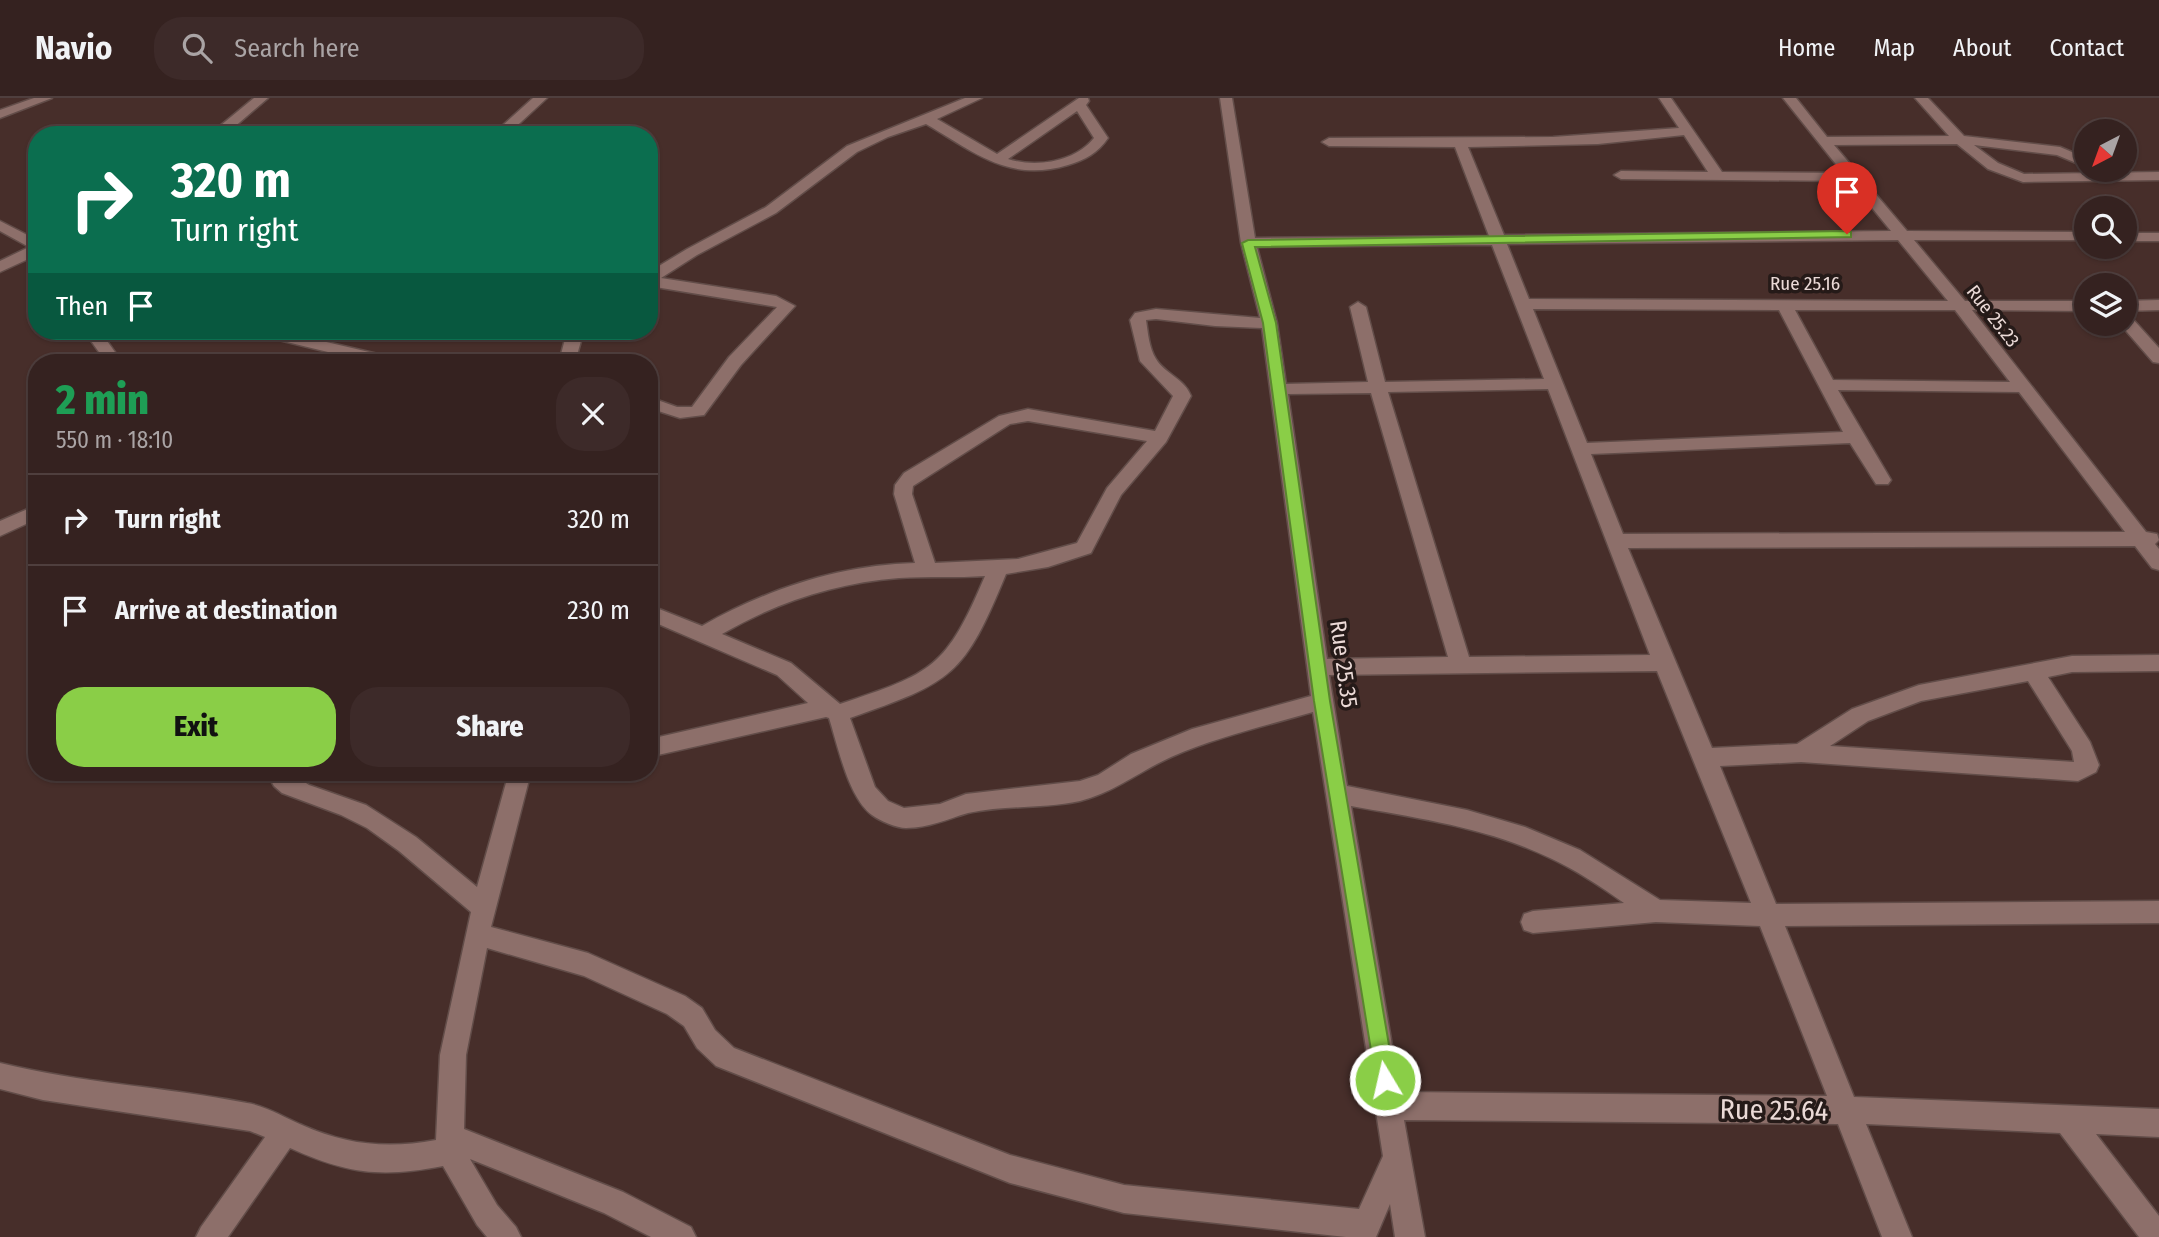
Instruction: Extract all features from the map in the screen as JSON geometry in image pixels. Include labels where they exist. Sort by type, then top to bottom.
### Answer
[{"type":"street","points":[[0,114],[46,98]]},
{"type":"street","points":[[227,126],[262,98]]},
{"type":"street","points":[[509,126],[541,98]]},
{"type":"street","points":[[658,274],[692,252],[771,210],[852,149],[976,98]]},
{"type":"street","name":"Rue 25.35","points":[[1226,98],[1248,243],[1269,323],[1322,701],[1410,1237]]},
{"type":"street","points":[[1665,98],[1718,176]]},
{"type":"street","name":"Rue 25.23","points":[[1790,98],[1851,177],[1902,234],[1959,305],[2022,387],[2150,539],[2159,563]]},
{"type":"street","points":[[1921,98],[1961,140],[1997,170],[2012,176],[2074,174]]},
{"type":"street","points":[[927,119],[997,160],[1019,167],[1038,167],[1081,155],[1097,146],[1101,138],[1082,100],[997,160]]},
{"type":"street","points":[[1329,142],[1460,143],[1603,139],[1687,131]]},
{"type":"street","points":[[1823,141],[1961,140],[2060,151],[2074,157]]},
{"type":"street","points":[[1460,143],[1664,663],[1897,1237]]},
{"type":"street","points":[[1620,174],[1851,177]]},
{"type":"street","points":[[2137,175],[2159,176]]},
{"type":"street","points":[[0,225],[28,242]]},
{"type":"street","points":[[1248,243],[1498,241],[1681,235],[2074,236]]},
{"type":"street","points":[[2137,237],[2159,237]]},
{"type":"street","points":[[0,267],[28,252]]},
{"type":"street","points":[[658,281],[776,301],[787,306],[735,361],[698,411],[682,414],[658,405]]},
{"type":"street","points":[[1783,303],[1830,385],[1855,438],[1882,480]]},
{"type":"street","name":"Rue 25.16","points":[[1524,304],[2074,306]]},
{"type":"street","points":[[2137,306],[2159,305]]},
{"type":"street","points":[[1359,307],[1378,388],[1460,663]]},
{"type":"street","points":[[705,634],[737,615],[784,594],[862,576],[927,569],[998,569],[1070,554],[1084,548],[1114,492],[1160,438],[1182,396],[1180,390],[1149,367],[1138,320],[1141,316],[1156,314],[1215,321],[1269,323]]},
{"type":"street","points":[[2137,333],[2159,358]]},
{"type":"street","points":[[297,340],[356,354]]},
{"type":"street","points":[[1279,389],[1555,384]]},
{"type":"street","points":[[1830,385],[2022,387]]},
{"type":"street","points":[[927,569],[903,494],[904,485],[910,477],[1005,420],[1028,415],[1160,438]]},
{"type":"street","points":[[1581,449],[1855,438]]},
{"type":"street","points":[[0,529],[28,515]]},
{"type":"street","points":[[1617,541],[2150,539]]},
{"type":"street","points":[[658,746],[832,710],[900,691],[942,668],[953,657],[972,628],[998,569]]},
{"type":"street","points":[[658,616],[784,669],[803,683],[832,710],[865,792],[880,808],[903,818],[941,814],[966,804],[1080,791],[1106,782],[1139,761],[1200,735],[1322,701]]},
{"type":"street","points":[[1319,667],[1460,663],[1664,663]]},
{"type":"street","points":[[1801,753],[1860,715],[1919,693],[2072,664],[2159,663]]},
{"type":"street","points":[[1704,757],[1801,753],[2078,772],[2088,765],[2082,748],[2034,673]]},
{"type":"street","points":[[282,781],[302,792],[357,811],[383,827],[484,908]]},
{"type":"street","points":[[506,1237],[487,1215],[451,1144],[453,1055],[477,934],[518,781]]},
{"type":"street","points":[[1339,794],[1488,823],[1543,843],[1595,869],[1656,911]]},
{"type":"street","points":[[1533,922],[1656,911],[1768,915],[2159,912]]},
{"type":"street","points":[[477,934],[588,965],[676,1005],[693,1017],[706,1040],[725,1057],[789,1084],[1010,1168],[1124,1199],[1364,1230],[1397,1156]]},
{"type":"street","points":[[0,1076],[43,1087],[251,1117],[321,1148],[363,1159],[403,1160],[451,1144],[613,1202],[681,1237]]},
{"type":"street","name":"Rue 25.64","points":[[1389,1106],[1846,1110],[2159,1123]]},
{"type":"street","points":[[2068,1120],[2157,1237]]},
{"type":"street","points":[[211,1237],[285,1132]]},
{"type":"route","points":[[1385,1080],[1322,701],[1269,323],[1248,243],[1847,234]]}]
